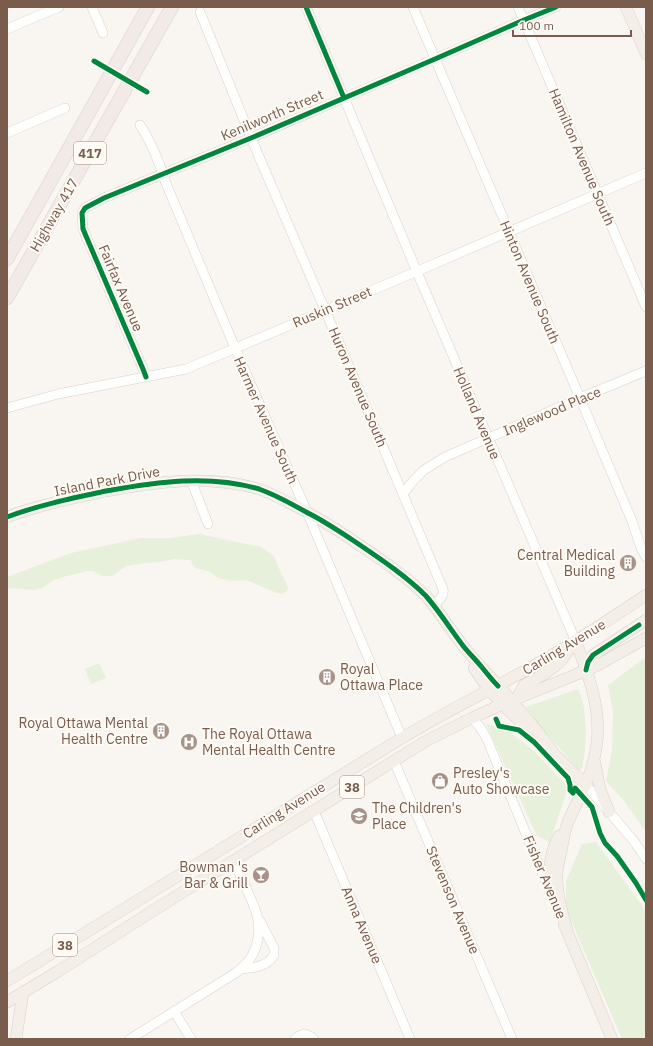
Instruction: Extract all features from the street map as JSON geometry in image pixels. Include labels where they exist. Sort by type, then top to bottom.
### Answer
[{"type":"highway","name":"417","points":[[7,259],[148,7]]},
{"type":"highway","name":"Highway 417","points":[[7,298],[172,7]]},
{"type":"main road","points":[[626,7],[646,54]]},
{"type":"main road","name":"Island Park Drive","points":[[7,517],[91,494],[161,482],[191,480],[219,482],[257,489],[280,498],[336,529],[405,578],[425,596],[434,606],[464,648],[470,662],[493,688],[510,701],[542,737],[553,752],[586,785]]},
{"type":"main road","name":"Carling Avenue","points":[[7,981],[402,738],[576,642],[646,595]]},
{"type":"main road","points":[[586,670],[588,662],[594,654],[646,620]]},
{"type":"main road","name":"Carling Avenue","points":[[7,1002],[58,972],[151,912],[426,741],[510,701],[586,670],[615,656],[646,638]]},
{"type":"main road","points":[[510,701],[524,685],[550,670],[560,662],[576,642]]},
{"type":"main road","name":"Holland Avenue","points":[[567,930],[559,900],[557,877],[559,860],[568,824],[591,772],[595,758],[597,740],[597,714],[594,694],[576,642]]},
{"type":"main road","points":[[595,758],[600,789],[609,812]]},
{"type":"main road","points":[[319,788],[328,802]]},
{"type":"main road","name":"Holland Avenue","points":[[554,904],[550,876],[551,859],[554,846],[568,824]]},
{"type":"main road","name":"Fisher Avenue","points":[[554,904],[567,930],[612,1039]]},
{"type":"main road","points":[[16,1039],[23,992]]},
{"type":"street","points":[[7,29],[59,7]]},
{"type":"street","points":[[92,7],[103,33]]},
{"type":"street","name":"Holland Avenue","points":[[306,7],[417,272],[576,642]]},
{"type":"street","name":"Hinton Avenue South","points":[[413,7],[580,398],[646,557]]},
{"type":"street","name":"Hamilton Avenue South","points":[[518,7],[646,307]]},
{"type":"street","name":"Kenilworth Street","points":[[85,208],[104,198],[251,138],[556,7]]},
{"type":"street","name":"Huron Avenue South","points":[[200,12],[251,138],[326,310],[444,591],[442,597],[434,606]]},
{"type":"street","points":[[7,133],[65,108]]},
{"type":"street","name":"Harmer Avenue South","points":[[140,125],[163,174],[235,348],[307,512],[402,738]]},
{"type":"street","name":"Ruskin Street","points":[[7,408],[58,394],[186,368],[417,272],[646,173]]},
{"type":"street","name":"Fairfax Avenue","points":[[85,208],[82,213],[83,229],[146,376]]},
{"type":"street","name":"Inglewood Place","points":[[402,494],[424,470],[445,457],[646,371]]},
{"type":"street","points":[[191,480],[208,524]]},
{"type":"street","name":"Fisher Avenue","points":[[472,718],[480,727],[487,739],[554,904]]},
{"type":"street","name":"Stevenson Avenue","points":[[394,761],[512,1039]]},
{"type":"street","points":[[586,785],[633,840],[646,859]]},
{"type":"street","name":"Anna Avenue","points":[[314,811],[410,1039]]},
{"type":"street","points":[[234,861],[257,916],[274,948],[274,955],[272,959],[263,965],[259,967],[241,969]]},
{"type":"street","points":[[130,1039],[241,969],[251,958],[255,947],[258,934],[257,916]]},
{"type":"street","points":[[174,1011],[192,1039]]},
{"type":"street","points":[[295,1039],[303,1034],[314,1039]]},
{"type":"green space","points":[[199,534],[261,547],[274,556],[288,587],[287,591],[282,594],[249,581],[232,581],[218,578],[210,572],[196,568],[192,564],[191,560],[175,559],[126,566],[112,576],[102,576],[93,571],[88,571],[63,577],[35,590],[7,588],[7,577],[71,553],[141,538],[170,538]]},
{"type":"green space","points":[[646,657],[646,832],[624,801],[606,781],[612,751],[613,712],[608,685]]},
{"type":"green space","points":[[99,663],[106,678],[91,684],[85,669]]},
{"type":"green space","points":[[578,689],[583,703],[585,728],[585,745],[582,769],[579,770],[542,728],[526,707]]},
{"type":"green space","points":[[486,724],[506,729],[534,751],[568,787],[550,842],[537,836]]},
{"type":"green space","points":[[596,842],[646,911],[646,1039],[622,1039],[565,906],[566,881],[582,844]]},
{"type":"cycle path","points":[[306,7],[344,98]]},
{"type":"cycle path","points":[[146,377],[83,229],[82,213],[85,208],[104,198],[251,138],[556,7]]},
{"type":"cycle path","points":[[94,61],[147,92]]},
{"type":"cycle path","points":[[7,517],[44,505],[81,496],[163,482],[221,482],[240,484],[259,489],[284,500],[326,523],[392,567],[409,581],[426,596],[464,647],[498,686]]},
{"type":"cycle path","points":[[586,670],[588,662],[593,655],[639,625]]},
{"type":"cycle path","points":[[496,719],[499,726],[519,730],[534,742],[568,778],[570,790],[573,793]]},
{"type":"cycle path","points":[[573,793],[575,788],[592,807],[600,833],[605,843],[617,856],[646,900]]},
{"type":"place","name":"Central Medical Building","points":[[628,563]]},
{"type":"place","name":"Royal Ottawa Place","points":[[327,677]]},
{"type":"place","name":"Royal Ottawa Mental Health Centre","points":[[161,731]]},
{"type":"place","name":"The Royal Ottawa Mental Health Centre","points":[[189,742]]},
{"type":"place","name":"Presley's Auto Showcase","points":[[440,781]]},
{"type":"place","name":"The Children's Place","points":[[359,816]]},
{"type":"place","name":"Bowman 's Bar & Grill","points":[[261,875]]}]
